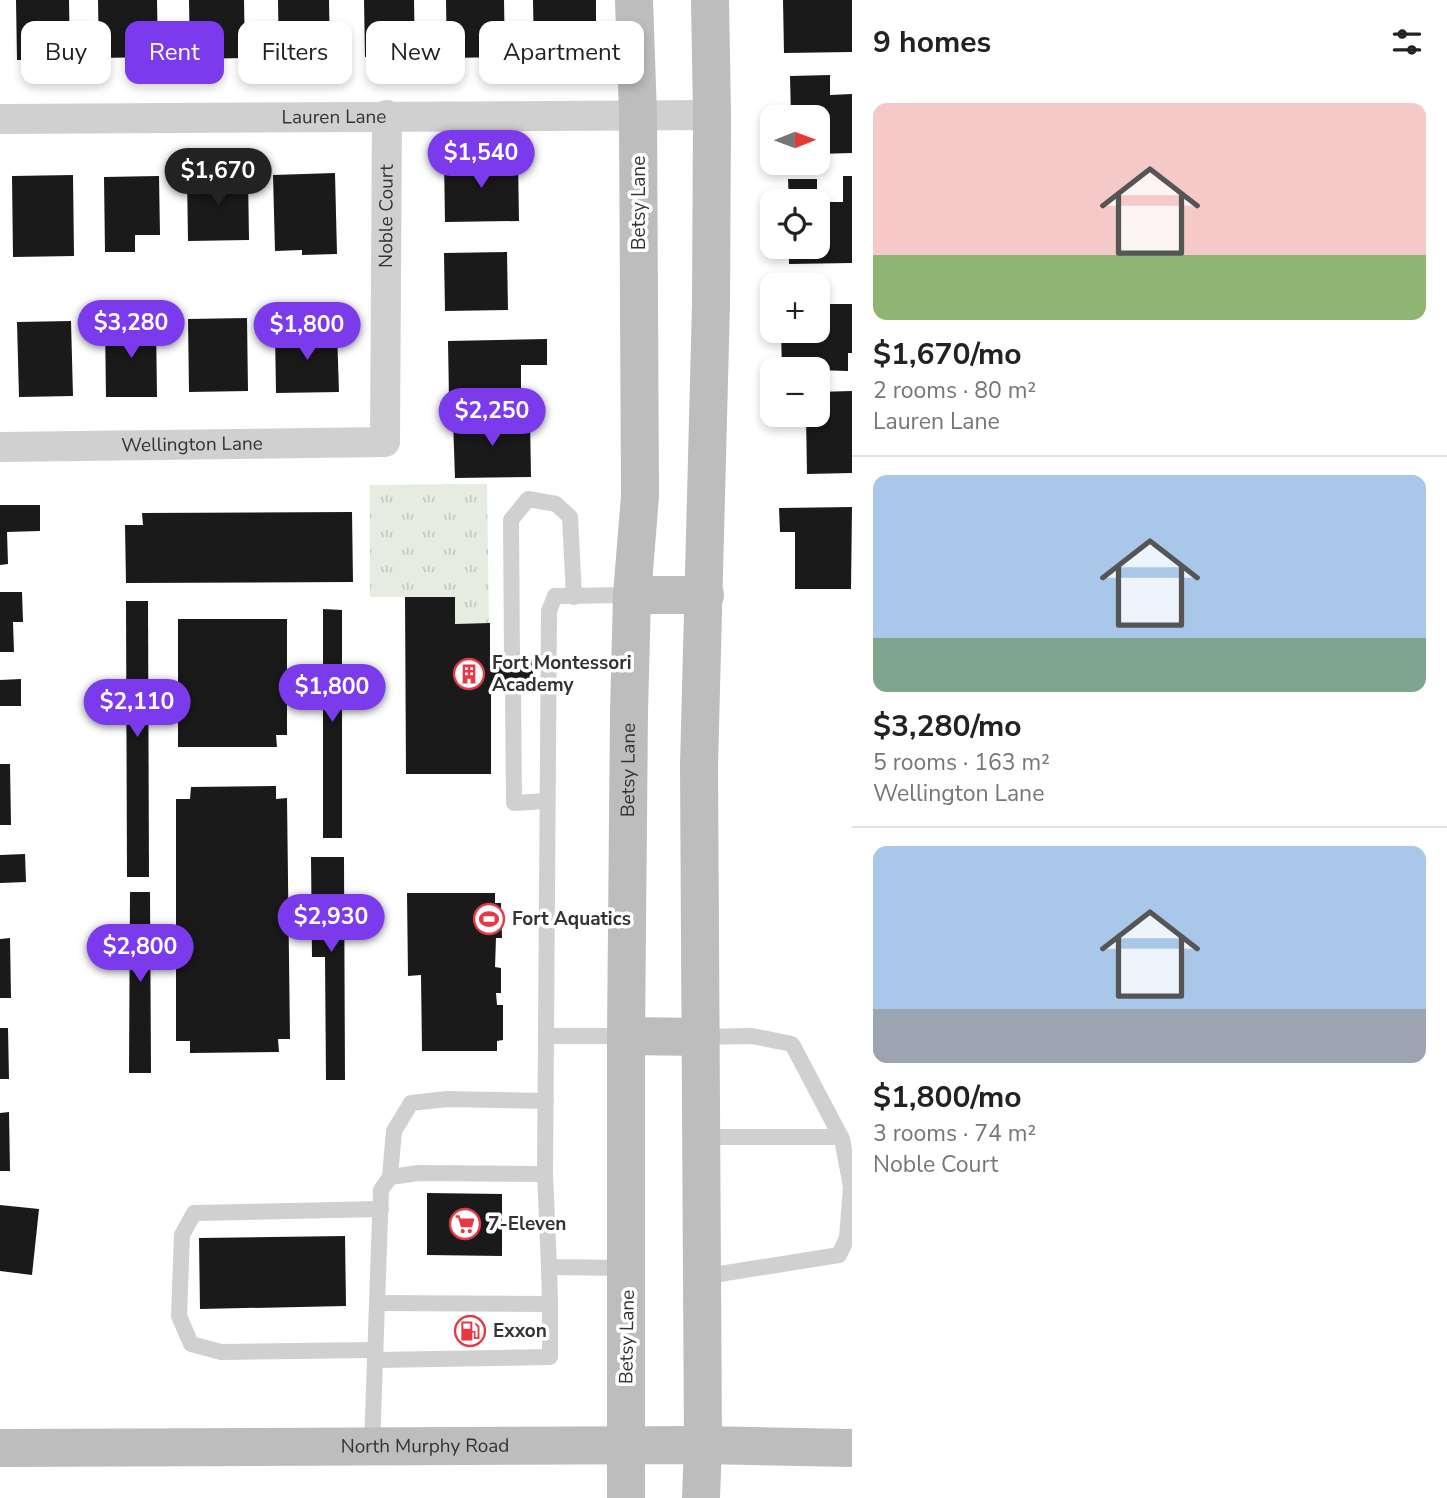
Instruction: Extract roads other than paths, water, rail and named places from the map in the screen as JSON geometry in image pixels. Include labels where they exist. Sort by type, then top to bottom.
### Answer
[{"type":"main road","name":"Betsy Lane","points":[[626,1498],[626,1036],[632,595],[640,496],[638,114],[634,0]]},
{"type":"main road","points":[[701,1498],[703,1445],[699,766],[705,595],[712,115],[710,0]]},
{"type":"main road","points":[[632,595],[705,595]]},
{"type":"main road","points":[[626,1036],[701,1037]]},
{"type":"main road","name":"North Murphy Road","points":[[0,1448],[703,1445],[852,1448]]},
{"type":"street","name":"Noble Court","points":[[385,442],[387,115]]},
{"type":"street","name":"Lauren Lane","points":[[0,119],[712,115]]},
{"type":"street","name":"Wellington Lane","points":[[0,447],[385,442]]},
{"type":"lane","points":[[512,659],[511,520],[528,499],[556,504],[570,517],[574,597]]},
{"type":"lane","points":[[381,1209],[194,1213],[182,1235],[179,1316],[191,1344],[221,1352],[550,1357],[550,1267],[545,1174],[549,611],[555,596],[632,595]]},
{"type":"lane","points":[[513,688],[514,803],[547,801]]},
{"type":"lane","points":[[546,1036],[626,1036]]},
{"type":"lane","points":[[701,1037],[752,1036],[792,1044],[841,1137],[851,1187],[847,1238],[839,1255],[701,1277]]},
{"type":"lane","points":[[372,1446],[381,1190],[390,1177],[394,1131],[411,1103],[447,1099],[546,1101]]},
{"type":"lane","points":[[700,1137],[841,1137]]},
{"type":"lane","points":[[390,1177],[419,1173],[545,1174]]},
{"type":"lane","points":[[550,1267],[628,1268]]},
{"type":"lane","points":[[377,1303],[550,1304]]},
{"type":"place","name":"Fort Montessori Academy","points":[[469,674]]},
{"type":"place","name":"Fort Aquatics","points":[[489,919]]},
{"type":"place","name":"7-Eleven","points":[[465,1224]]},
{"type":"place","name":"Exxon","points":[[470,1331]]}]
